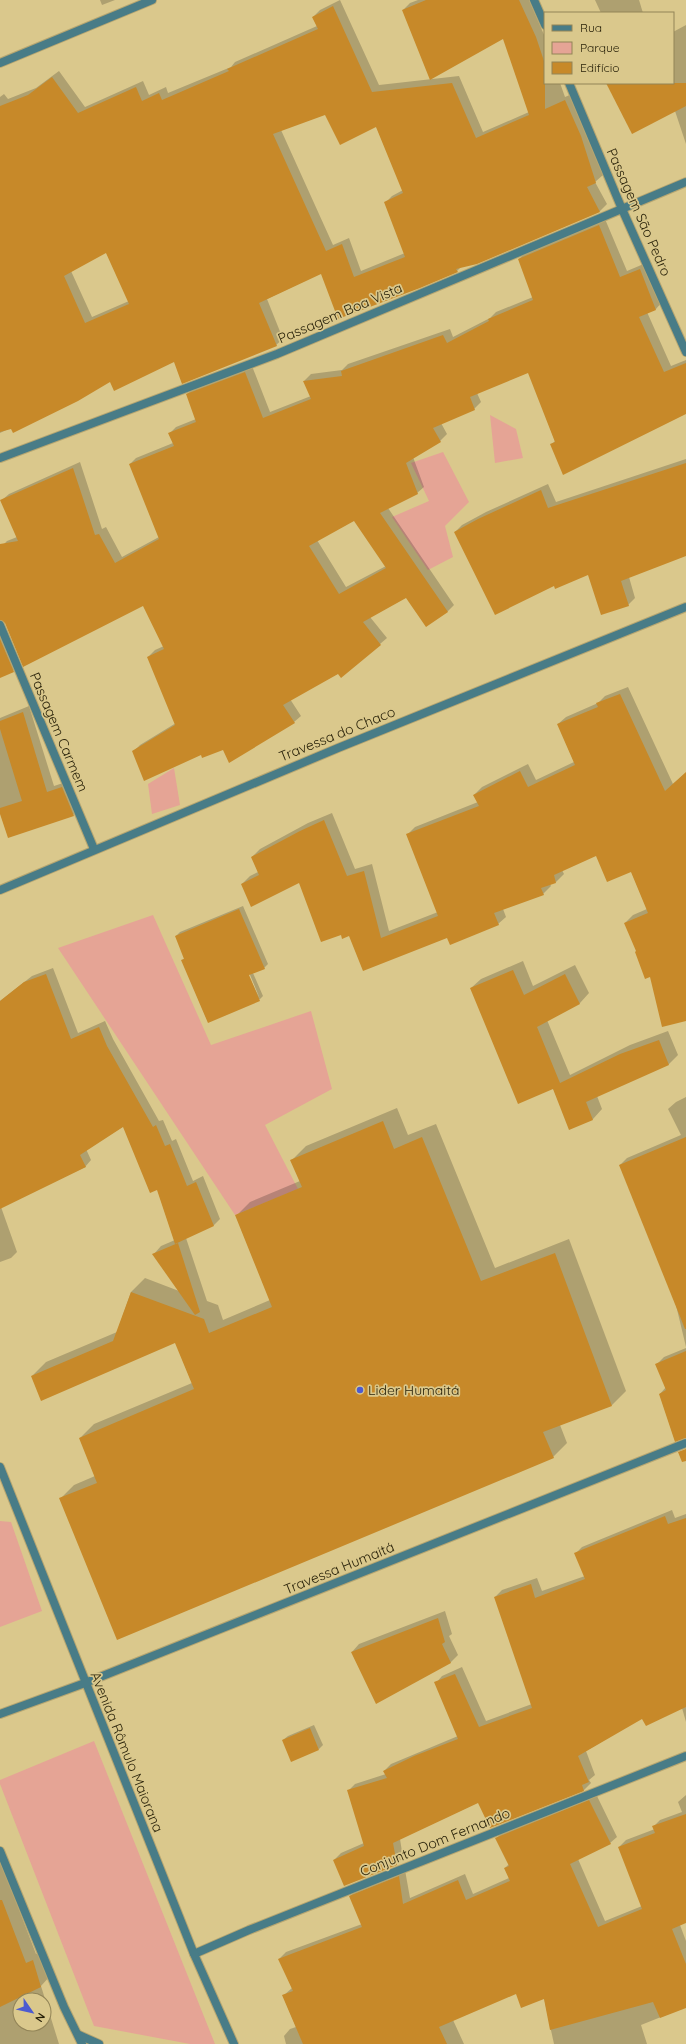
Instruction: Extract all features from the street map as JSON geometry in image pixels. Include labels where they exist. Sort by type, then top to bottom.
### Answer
[{"type":"street","points":[[0,63],[152,0]]},
{"type":"street","points":[[534,0],[544,23]]},
{"type":"street","name":"Passagem São Pedro","points":[[569,84],[622,209],[686,352]]},
{"type":"street","name":"Passagem Boa Vista","points":[[0,458],[276,354],[686,182]]},
{"type":"street","name":"Travessa do Chaco","points":[[0,890],[94,849],[686,607]]},
{"type":"street","name":"Passagem Carmem","points":[[0,625],[94,849]]},
{"type":"street","name":"Travessa Humaitá","points":[[0,1714],[85,1683],[686,1443]]},
{"type":"street","name":"Avenida Rômulo Maiorana","points":[[0,1467],[194,1954],[234,2044]]},
{"type":"street","name":"Conjunto Dom Fernando","points":[[194,1954],[257,1927],[686,1756]]},
{"type":"street","points":[[0,1851],[64,2007],[79,2035],[82,2044]]},
{"type":"street","points":[[79,2035],[99,2044]]},
{"type":"green space","points":[[490,415],[516,429],[523,458],[495,463]]},
{"type":"green space","points":[[443,452],[469,502],[445,526],[453,557],[428,570],[392,517],[429,501],[411,463]]},
{"type":"green space","points":[[174,768],[180,805],[152,814],[148,784]]},
{"type":"green space","points":[[153,915],[211,1045],[311,1011],[332,1089],[265,1125],[298,1189],[235,1215],[58,948]]},
{"type":"green space","points":[[0,1521],[11,1522],[42,1611],[0,1627]]},
{"type":"green space","points":[[94,1741],[215,2044],[190,2044],[94,2026],[0,1784],[0,1780]]},
{"type":"building","points":[[426,0],[519,0],[536,37],[544,61],[545,109],[565,100],[581,136],[596,183],[587,187],[600,212],[477,264],[456,269],[458,272],[420,288],[338,319],[321,274],[259,303],[277,346],[182,384],[174,362],[114,391],[110,382],[78,401],[13,433],[11,429],[0,432],[0,106],[28,95],[52,77],[78,113],[136,87],[142,101],[159,93],[162,100],[229,71],[227,69],[318,29],[312,17],[333,6],[372,92],[452,83],[476,138],[529,115],[503,39],[430,80],[402,10]],"holes":[[[325,115],[340,145],[376,127],[403,193],[384,202],[405,257],[354,277],[342,244],[326,251],[273,134]],[[106,253],[129,304],[85,323],[64,276]]]},
{"type":"building","points":[[686,83],[686,106],[632,134],[607,84]]},
{"type":"building","points":[[599,225],[620,277],[640,269],[656,310],[639,317],[664,372],[686,363],[686,414],[563,475],[550,444],[555,442],[528,373],[470,397],[475,410],[433,428],[441,442],[406,463],[418,494],[380,513],[448,612],[426,627],[406,598],[363,622],[381,645],[341,678],[338,674],[283,705],[295,723],[229,763],[223,750],[202,758],[201,755],[144,781],[132,751],[175,725],[147,657],[164,649],[143,606],[23,667],[5,623],[0,620],[0,544],[18,541],[0,500],[73,468],[95,535],[99,534],[115,563],[159,539],[129,464],[174,446],[168,433],[196,422],[186,394],[245,372],[263,418],[311,399],[303,381],[342,376],[341,371],[443,335],[447,343],[489,321],[488,319],[533,300],[518,259]],"holes":[[[354,521],[386,568],[339,594],[309,546]]]},
{"type":"building","points":[[686,463],[686,556],[621,581],[629,606],[601,615],[588,575],[555,589],[554,586],[495,615],[454,532],[478,519],[541,490],[548,508]]},
{"type":"building","points":[[0,639],[14,672],[0,678]]},
{"type":"building","points":[[620,694],[665,791],[686,772],[686,1021],[662,1027],[650,977],[645,979],[635,952],[636,951],[624,923],[648,913],[631,872],[607,882],[596,856],[554,875],[556,883],[541,888],[544,895],[494,913],[499,925],[450,945],[447,938],[363,971],[349,936],[342,939],[341,935],[321,942],[299,883],[251,907],[241,884],[259,875],[251,857],[324,820],[347,876],[364,871],[381,938],[438,916],[406,834],[479,806],[473,795],[520,771],[528,787],[575,765],[557,724],[598,707],[596,703]]},
{"type":"building","points":[[23,712],[47,792],[62,787],[74,816],[8,838],[0,814],[0,808],[22,801],[0,729],[0,721]]},
{"type":"building","points":[[239,909],[265,969],[249,975],[260,1001],[208,1023],[181,960],[184,959],[175,936]]},
{"type":"building","points":[[513,970],[524,995],[565,974],[580,1004],[537,1027],[560,1083],[620,1054],[659,1040],[669,1065],[586,1102],[593,1120],[569,1130],[553,1089],[518,1104],[470,988]]},
{"type":"building","points":[[46,974],[71,1039],[99,1027],[107,1046],[153,1127],[156,1125],[165,1146],[170,1144],[187,1186],[196,1182],[214,1226],[175,1244],[157,1190],[150,1193],[123,1127],[80,1155],[86,1167],[0,1209],[0,1001],[24,982]]},
{"type":"building","name":"Lider Humaitá","points":[[383,1121],[394,1149],[422,1137],[481,1281],[555,1253],[612,1406],[543,1432],[554,1458],[117,1640],[59,1498],[97,1483],[79,1438],[194,1389],[175,1343],[41,1401],[31,1376],[113,1341],[131,1292],[204,1319],[209,1333],[272,1307],[235,1215],[302,1187],[290,1160]]},
{"type":"building","points":[[686,1137],[686,1329],[685,1329],[619,1165]]},
{"type":"building","points":[[178,1243],[200,1312],[195,1315],[152,1254]]},
{"type":"building","points":[[686,1351],[686,1438],[675,1442],[659,1394],[666,1390],[655,1364]]},
{"type":"building","points":[[686,1449],[686,1461],[682,1462],[678,1452]]},
{"type":"building","points":[[665,1516],[668,1524],[686,1518],[686,1707],[646,1726],[642,1719],[578,1756],[589,1782],[582,1785],[584,1791],[490,1828],[478,1803],[393,1843],[397,1865],[344,1886],[333,1860],[364,1846],[347,1790],[387,1778],[383,1771],[414,1756],[458,1739],[434,1682],[455,1674],[479,1727],[532,1708],[494,1597],[531,1584],[535,1598],[585,1579],[574,1553]]},
{"type":"building","points":[[438,1618],[445,1642],[442,1644],[451,1663],[376,1704],[351,1652]]},
{"type":"building","points":[[310,1728],[319,1750],[291,1762],[282,1740]]},
{"type":"building","points":[[589,1800],[611,1844],[570,1864],[598,1927],[642,1909],[618,1847],[655,1833],[652,1826],[686,1814],[686,1923],[672,1929],[686,1964],[686,2008],[660,2018],[653,2002],[550,2030],[544,1999],[521,2008],[516,1994],[439,2027],[447,2044],[303,2044],[282,1995],[293,1991],[278,1959],[362,1927],[349,1896],[399,1876],[403,1904],[458,1880],[466,1900],[510,1881],[504,1868],[509,1866],[495,1838]]},
{"type":"building","points":[[0,1900],[2,1900],[26,1963],[33,1960],[41,1987],[31,1992],[12,1992],[12,2001],[0,2007]]},
{"type":"place","name":"Lider Humaitá","points":[[360,1390]]}]
